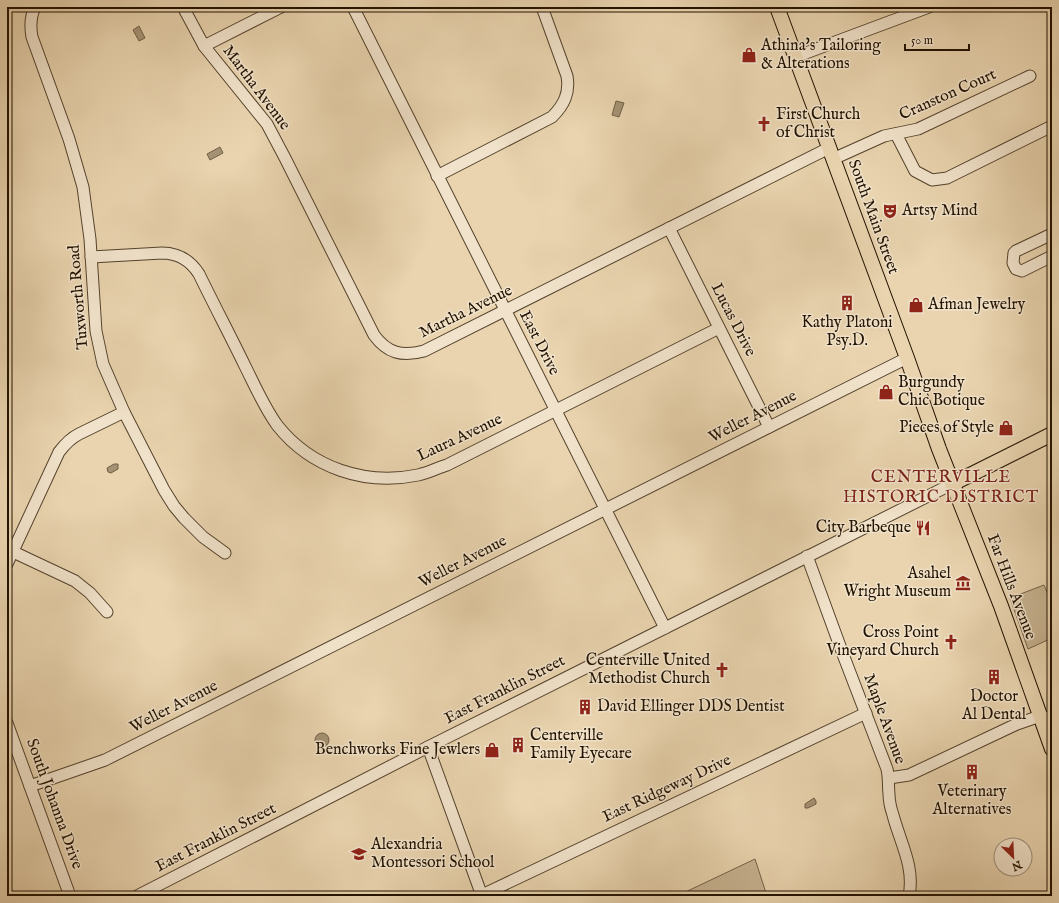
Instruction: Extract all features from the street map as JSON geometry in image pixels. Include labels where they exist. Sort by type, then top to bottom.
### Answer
[{"type":"main road","name":"South Main Street","points":[[777,7],[952,484]]},
{"type":"main road","points":[[952,484],[1052,434]]},
{"type":"main road","name":"Far Hills Avenue","points":[[952,484],[1046,717],[1052,748]]},
{"type":"street","name":"Tuxworth Road","points":[[34,7],[30,20],[32,37],[78,166],[86,208],[96,331],[99,349],[110,383],[164,490],[174,506],[203,537],[226,553]]},
{"type":"street","name":"Martha Avenue","points":[[183,7],[204,46],[266,124],[286,158],[371,331],[381,344],[398,353],[407,354],[424,352],[669,228],[831,154]]},
{"type":"street","points":[[204,46],[281,7]]},
{"type":"street","name":"East Drive","points":[[353,7],[665,628]]},
{"type":"street","points":[[437,176],[552,117],[564,102],[567,95],[567,76],[542,7]]},
{"type":"street","points":[[795,57],[929,7]]},
{"type":"street","name":"Cranston Court","points":[[831,154],[884,136],[918,129],[1030,76]]},
{"type":"street","points":[[896,134],[915,171],[932,180],[947,178],[1052,126]]},
{"type":"street","name":"Lucas Drive","points":[[669,228],[769,427]]},
{"type":"street","points":[[1052,234],[1016,252],[1014,254],[1013,263],[1016,269],[1022,271],[1052,256]]},
{"type":"street","name":"Laura Avenue","points":[[91,257],[169,253],[186,260],[199,274],[267,410],[277,425],[297,445],[315,459],[342,472],[356,476],[378,478],[404,477],[419,474],[447,464],[719,328]]},
{"type":"street","name":"Weller Avenue","points":[[30,786],[105,760],[907,358]]},
{"type":"street","points":[[7,564],[10,550],[59,452],[64,445],[79,434],[124,412]]},
{"type":"street","name":"East Franklin Street","points":[[137,896],[428,747],[952,484]]},
{"type":"street","points":[[10,550],[76,581],[83,586],[107,612]]},
{"type":"street","name":"Maple Avenue","points":[[807,556],[887,769],[889,778],[889,795],[893,815],[910,868],[911,883],[909,896]]},
{"type":"street","name":"East Ridgeway Drive","points":[[482,895],[866,713]]},
{"type":"street","points":[[889,778],[909,775],[1017,724],[1046,717]]},
{"type":"street","name":"South Johanna Drive","points":[[7,723],[70,896]]},
{"type":"street","points":[[428,747],[482,895]]},
{"type":"shaded area","points":[[139,26],[145,38],[139,41],[133,30]]},
{"type":"shaded area","points":[[616,101],[624,103],[619,117],[612,115]]},
{"type":"shaded area","points":[[220,147],[223,153],[210,160],[207,154]]},
{"type":"shaded area","points":[[114,464],[118,464],[118,469],[111,473],[108,472],[107,468]]},
{"type":"shaded area","points":[[1044,585],[1052,604],[1052,638],[1028,649],[1010,598]]},
{"type":"shaded area","points":[[322,733],[327,735],[329,740],[327,745],[322,747],[317,745],[315,740],[317,735]]},
{"type":"shaded area","points":[[814,798],[816,804],[805,808],[805,804]]},
{"type":"shaded area","points":[[755,859],[767,896],[677,896]]},
{"type":"place","name":"Athina's Tailoring & Alterations","points":[[749,55]]},
{"type":"place","name":"First Church of Christ","points":[[764,124]]},
{"type":"place","name":"Artsy Mind","points":[[890,211]]},
{"type":"place","name":"Kathy Platoni Psy.D.","points":[[847,303]]},
{"type":"place","name":"Afman Jewelry","points":[[916,305]]},
{"type":"place","name":"Burgundy Chic Botique","points":[[886,392]]},
{"type":"place","name":"Pieces of Style","points":[[1006,428]]},
{"type":"place","name":"City Barbeque","points":[[923,528]]},
{"type":"place","name":"Asahel Wright Museum","points":[[963,583]]},
{"type":"place","name":"Cross Point Vineyard Church","points":[[951,642]]},
{"type":"place","name":"Centerville United Methodist Church","points":[[722,670]]},
{"type":"place","name":"Doctor Al Dental","points":[[994,677]]},
{"type":"place","name":"David Ellinger DDS Dentist","points":[[585,707]]},
{"type":"place","name":"Centerville Family Eyecare","points":[[518,745]]},
{"type":"place","name":"Benchworks Fine Jewlers","points":[[492,750]]},
{"type":"place","name":"Veterinary Alternatives","points":[[972,772]]},
{"type":"place","name":"Alexandria Montessori School","points":[[359,854]]},
{"type":"district","name":"CENTERVILLE HISTORIC DISTRICT","points":[[941,487]]}]
